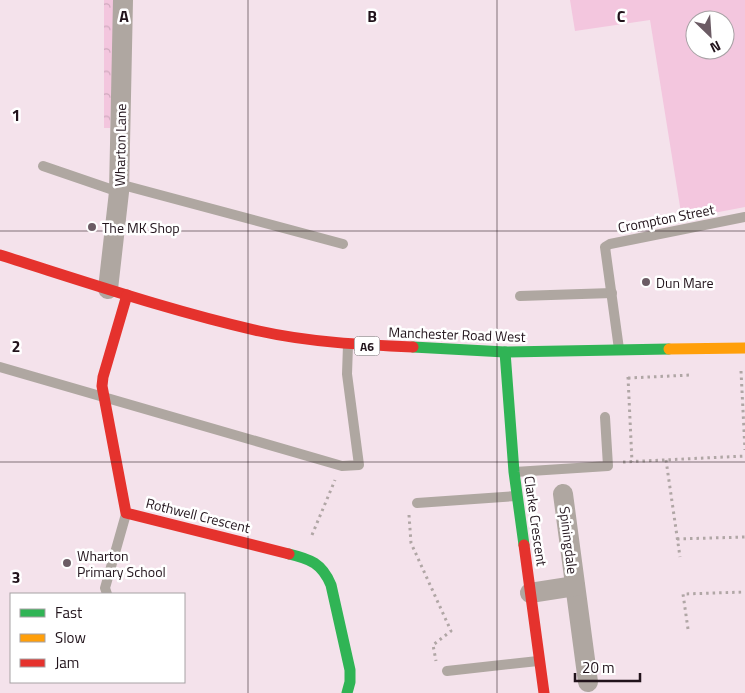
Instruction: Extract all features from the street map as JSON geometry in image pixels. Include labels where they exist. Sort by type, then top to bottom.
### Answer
[{"type":"street","name":"Wharton Lane","points":[[108,289],[119,188],[123,0]]},
{"type":"street","name":"Manchester Road West","points":[[0,256],[127,295],[260,331],[348,344],[505,352],[742,348]]},
{"type":"street","name":"Rothwell Crescent","points":[[127,295],[103,377],[104,396],[126,513],[303,556],[312,560],[327,575],[331,585],[350,670],[348,693]]},
{"type":"street","name":"Clarke Crescent","points":[[505,352],[514,472],[544,693]]},
{"type":"street","name":"Spiningdale","points":[[563,494],[588,682]]},
{"type":"street","name":"Spiningdale","points":[[530,592],[575,586]]},
{"type":"lane","points":[[42,166],[119,188],[343,244]]},
{"type":"lane","name":"Crompton Street","points":[[623,349],[605,247],[610,244],[745,216]]},
{"type":"lane","points":[[520,296],[612,294]]},
{"type":"lane","points":[[0,368],[104,396],[342,466],[358,465],[347,374],[348,344]]},
{"type":"lane","points":[[514,472],[608,466],[605,417]]},
{"type":"lane","points":[[417,503],[517,496]]},
{"type":"lane","points":[[107,593],[105,588],[126,513]]},
{"type":"lane","points":[[447,671],[540,661]]},
{"type":"path","points":[[742,348],[745,450]]},
{"type":"path","points":[[623,349],[628,378],[632,462]]},
{"type":"path","points":[[732,373],[742,373]]},
{"type":"path","points":[[628,378],[694,375]]},
{"type":"path","points":[[608,463],[745,456]]},
{"type":"path","points":[[666,460],[680,557]]},
{"type":"path","points":[[303,556],[342,466]]},
{"type":"path","points":[[417,503],[409,510],[411,543],[450,631],[433,645],[437,665],[447,671]]},
{"type":"path","points":[[677,540],[745,537]]},
{"type":"path","points":[[688,628],[683,594],[745,592]]},
{"type":"green space","points":[[104,0],[115,0],[110,128],[104,128]]},
{"type":"green space","points":[[570,0],[745,0],[745,207],[682,219],[650,20],[575,31]]},
{"type":"traffic: fast","points":[[413,347],[505,352],[669,349]]},
{"type":"traffic: fast","points":[[505,352],[514,472],[524,545]]},
{"type":"traffic: fast","points":[[289,554],[314,563],[324,572],[331,585],[350,670],[350,682],[347,693]]},
{"type":"traffic: slow","points":[[669,349],[745,348]]},
{"type":"traffic: jam","points":[[0,255],[161,305],[259,331],[316,340],[413,347]]},
{"type":"traffic: jam","points":[[127,295],[102,386],[126,513],[289,554]]},
{"type":"traffic: jam","points":[[524,545],[544,693]]},
{"type":"place","name":"The MK Shop","points":[[92,227]]},
{"type":"place","name":"Dun Mare","points":[[646,282]]},
{"type":"place","name":"Wharton Primary School","points":[[67,563]]}]
